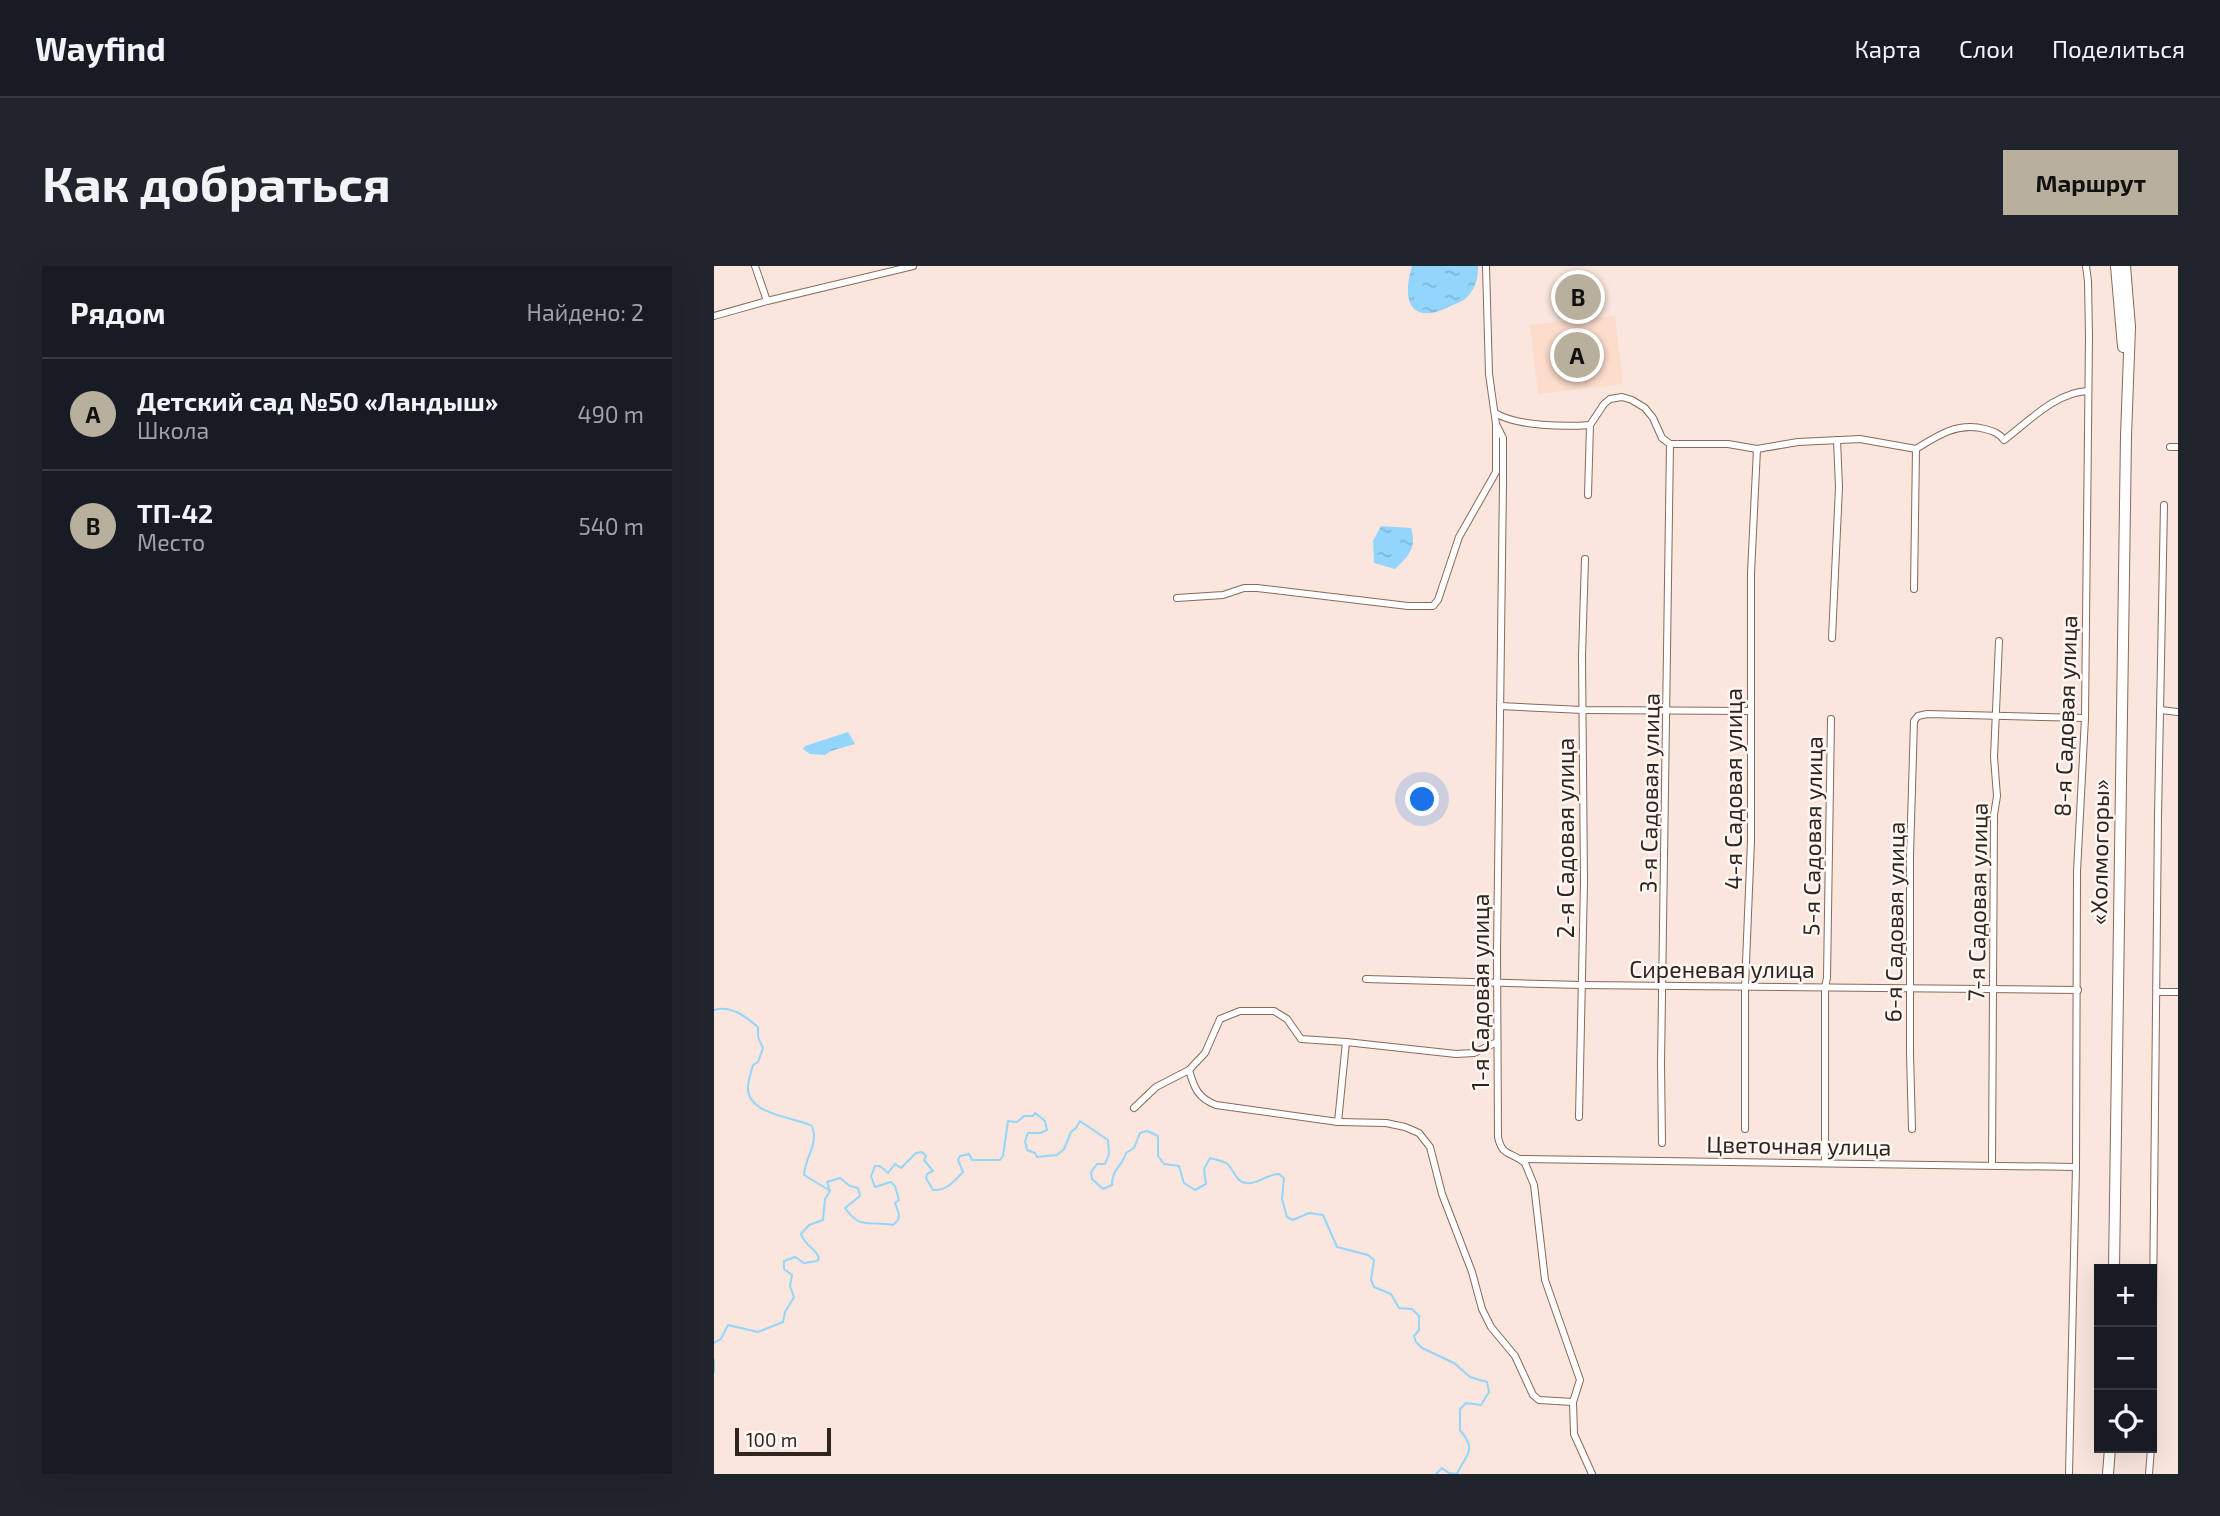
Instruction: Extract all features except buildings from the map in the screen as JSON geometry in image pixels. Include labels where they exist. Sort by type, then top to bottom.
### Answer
[{"type":"highway","name":"«Холмогоры»","points":[[2116,266],[2122,326],[2126,436]]},
{"type":"highway","name":"«Холмогоры»","points":[[2114,1264],[2126,436],[2130,327],[2125,266]]},
{"type":"highway","points":[[2108,1474],[2110,1453]]},
{"type":"street","points":[[755,266],[767,301]]},
{"type":"street","points":[[714,316],[913,266]]},
{"type":"street","points":[[1177,598],[1223,595],[1256,587],[1408,606],[1433,606],[1438,600],[1459,537],[1496,472],[1497,414],[1489,373],[1486,266]]},
{"type":"street","name":"8-я Садовая улица","points":[[2068,1474],[2076,1167],[2077,872],[2085,718],[2089,297],[2086,266]]},
{"type":"street","points":[[1588,495],[1590,425],[1610,399],[1627,398],[1645,408],[1662,438],[1670,444],[1728,444],[1757,449],[1784,443],[1860,439],[1916,449],[1946,432],[1963,427],[1987,429],[2001,435],[2004,440],[2061,398],[2071,393],[2088,391]]},
{"type":"street","points":[[1497,414],[1506,419],[1560,425],[1590,425]]},
{"type":"street","name":"1-я Садовая улица","points":[[1496,424],[1503,438],[1498,1137],[1500,1147],[1505,1152],[1521,1159],[1534,1185],[1545,1280],[1580,1380],[1573,1402],[1574,1434],[1592,1474]]},
{"type":"street","points":[[1832,638],[1839,487],[1837,440]]},
{"type":"street","name":"3-я Садовая улица","points":[[1662,1143],[1670,444]]},
{"type":"street","name":"4-я Садовая улица","points":[[1745,1129],[1745,987],[1751,841],[1751,573],[1757,449]]},
{"type":"street","points":[[1914,590],[1916,449]]},
{"type":"street","points":[[1496,472],[1503,480]]},
{"type":"street","points":[[2154,1264],[2164,505]]},
{"type":"street","name":"2-я Садовая улица","points":[[1579,1117],[1584,881],[1582,656],[1585,559]]},
{"type":"street","name":"7-я Садовая улица","points":[[1992,1164],[1994,815],[1997,790],[1994,757],[1999,641]]},
{"type":"street","points":[[1500,706],[1583,710],[1750,711]]},
{"type":"street","points":[[2160,710],[2178,712]]},
{"type":"street","name":"6-я Садовая улица","points":[[1912,1129],[1910,988],[1914,721],[1918,716],[1927,713],[1997,715]]},
{"type":"street","points":[[1997,715],[2085,718]]},
{"type":"street","name":"5-я Садовая улица","points":[[1825,1163],[1825,987],[1831,719]]},
{"type":"street","name":"Сиреневая улица","points":[[1366,979],[1581,985],[2078,990]]},
{"type":"street","points":[[2157,992],[2178,992]]},
{"type":"street","points":[[1134,1108],[1156,1087],[1189,1070],[1205,1053],[1220,1019],[1240,1011],[1275,1011],[1287,1020],[1301,1039],[1456,1054],[1474,1053],[1497,1042]]},
{"type":"street","points":[[1338,1122],[1346,1042]]},
{"type":"street","points":[[1189,1070],[1198,1094],[1216,1105],[1338,1122],[1386,1123],[1419,1133],[1430,1147],[1442,1194],[1472,1272],[1482,1309],[1491,1327],[1515,1356],[1533,1395],[1539,1400],[1573,1402]]},
{"type":"street","name":"Цветочная улица","points":[[1521,1159],[2076,1167]]},
{"type":"street","points":[[2152,1390],[2153,1327]]},
{"type":"street","points":[[2149,1474],[2151,1453]]},
{"type":"shaded area","points":[[1615,316],[1623,384],[1538,394],[1530,325]]},
{"type":"water","points":[[1412,266],[1478,266],[1476,283],[1464,300],[1436,312],[1417,311],[1412,306],[1408,289]]},
{"type":"water","points":[[1381,526],[1411,528],[1411,551],[1395,569],[1374,563],[1373,541]]},
{"type":"water","points":[[848,732],[855,744],[825,755],[810,754],[803,749],[805,746]]},
{"type":"waterway","points":[[714,1010],[732,1010],[758,1027],[758,1037],[763,1048],[758,1062],[753,1065],[748,1087],[750,1096],[755,1104],[773,1114],[812,1126],[814,1139],[804,1175],[829,1190]]},
{"type":"waterway","points":[[714,1343],[721,1339],[728,1325],[758,1332],[783,1322],[785,1312],[794,1297],[790,1286],[792,1275],[784,1269],[784,1261],[795,1257],[804,1263],[819,1259],[801,1234],[809,1225],[823,1220],[825,1199],[830,1191],[827,1182],[840,1178],[850,1186],[858,1188],[860,1196],[845,1208],[856,1220],[893,1225],[899,1214],[895,1203],[899,1200],[895,1186],[891,1182],[875,1187],[871,1176],[875,1166],[880,1166],[888,1173],[895,1164],[901,1168],[916,1153],[922,1152],[926,1156],[924,1160],[933,1171],[927,1174],[926,1178],[933,1190],[942,1189],[963,1172],[958,1160],[960,1156],[969,1154],[972,1160],[1000,1160],[1003,1156],[1008,1121],[1017,1122],[1024,1116],[1033,1116],[1035,1113],[1045,1121],[1047,1130],[1028,1133],[1025,1141],[1027,1150],[1035,1153],[1037,1157],[1057,1155],[1064,1149],[1071,1132],[1080,1121],[1108,1140],[1109,1154],[1105,1164],[1097,1164],[1091,1172],[1092,1179],[1103,1189],[1112,1185],[1114,1175],[1126,1153],[1134,1148],[1140,1133],[1147,1131],[1158,1136],[1158,1156],[1164,1164],[1179,1166],[1184,1183],[1195,1190],[1206,1184],[1204,1169],[1210,1158],[1226,1163],[1239,1180],[1246,1183],[1279,1174],[1284,1178],[1282,1199],[1287,1217],[1293,1220],[1309,1213],[1323,1215],[1337,1247],[1368,1255],[1374,1260],[1371,1280],[1374,1287],[1391,1294],[1399,1308],[1412,1309],[1419,1316],[1419,1330],[1414,1336],[1416,1342],[1422,1348],[1454,1363],[1470,1377],[1487,1382],[1489,1392],[1481,1405],[1466,1403],[1460,1409],[1460,1430],[1469,1448],[1467,1457],[1457,1474],[1442,1468],[1436,1474]]},
{"type":"waterway","points":[[714,1360],[714,1372]]},
{"type":"place","name":"ТП-42","points":[[1578,297]]},
{"type":"place","name":"Детский сад №50 «Ландыш»","points":[[1577,355]]}]
